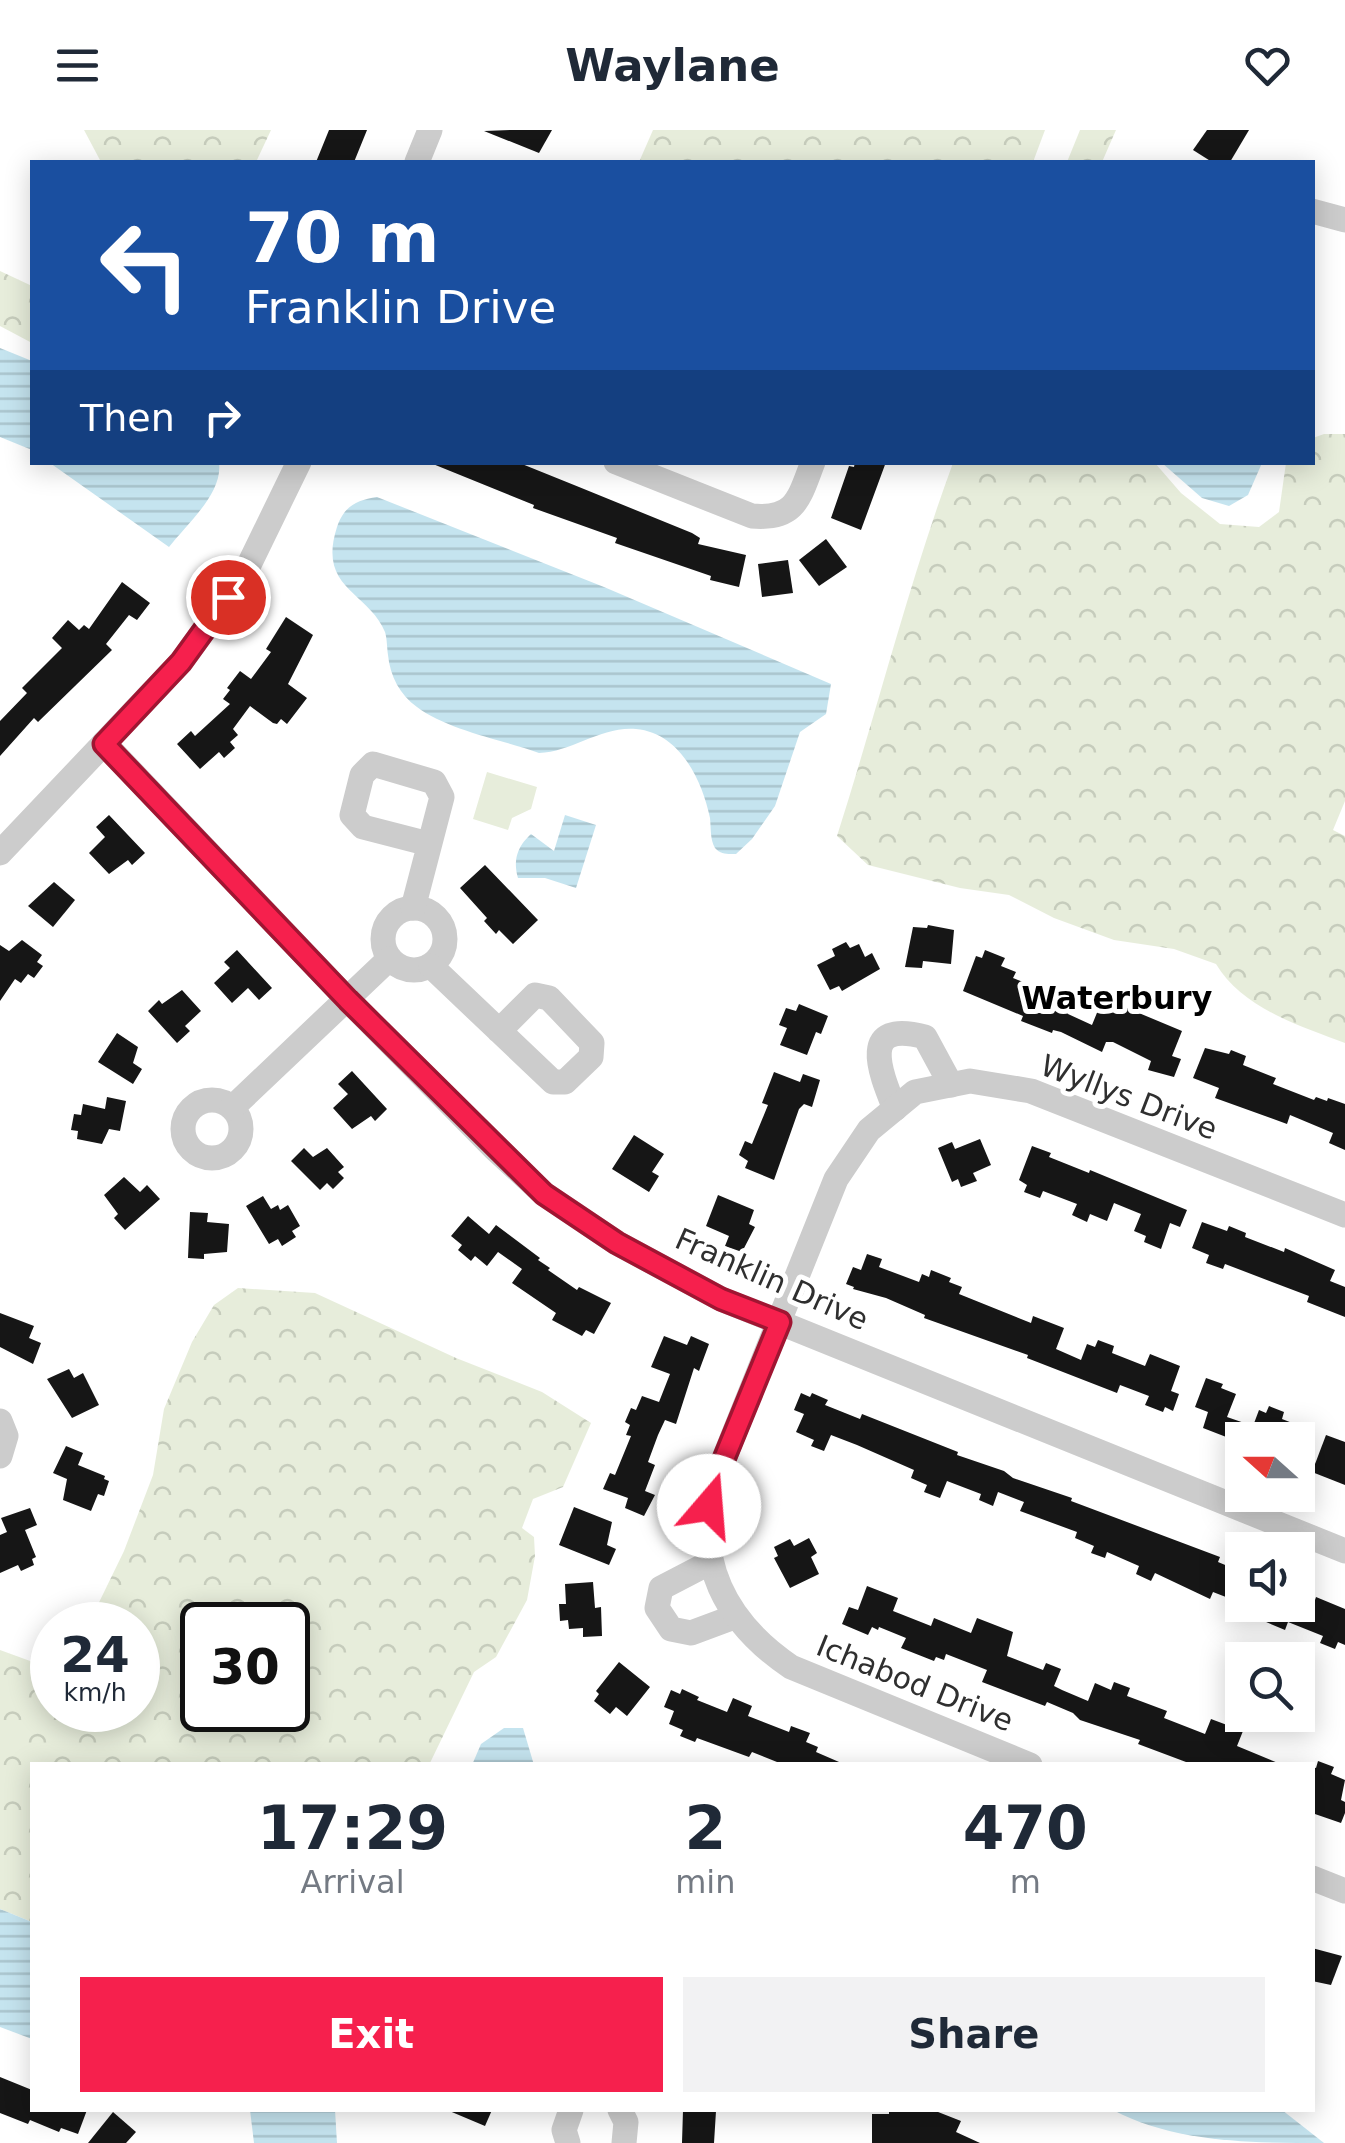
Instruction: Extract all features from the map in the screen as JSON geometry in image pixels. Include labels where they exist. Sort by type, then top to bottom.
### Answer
[{"type":"street","points":[[418,160],[430,130]]},
{"type":"street","points":[[1315,212],[1345,220]]},
{"type":"street","points":[[1,849],[181,662],[260,545],[298,465]]},
{"type":"street","points":[[624,465],[752,516],[767,517],[778,516],[796,504],[812,465]]},
{"type":"street","name":"Franklin Drive","points":[[104,744],[348,1000],[544,1194],[617,1243],[721,1299],[1345,1551]]},
{"type":"street","points":[[414,908],[429,844]]},
{"type":"street","points":[[414,908],[432,914],[444,930],[443,950],[431,966],[413,971],[404,970],[389,959],[382,943],[386,926],[397,913],[414,908]]},
{"type":"street","points":[[232,1108],[389,959]]},
{"type":"street","points":[[431,966],[499,1031]]},
{"type":"street","points":[[895,1108],[878,1068],[880,1046],[891,1034],[904,1031],[925,1036],[951,1085]]},
{"type":"street","name":"Wyllys Drive","points":[[780,1322],[836,1178],[869,1130],[915,1092],[970,1081],[1031,1091],[1345,1215]]},
{"type":"street","name":"Ichabod Drive","points":[[780,1322],[715,1481],[708,1520],[712,1562],[734,1617],[765,1649],[802,1674],[1022,1762]]},
{"type":"street","points":[[0,1421],[6,1436],[0,1456]]},
{"type":"street","points":[[712,1562],[661,1588],[657,1608],[671,1629],[685,1634],[734,1617]]},
{"type":"street","points":[[1315,1879],[1345,1891]]},
{"type":"street","points":[[565,2141],[565,2122],[570,2112]]},
{"type":"street","points":[[621,2112],[626,2122],[624,2143]]},
{"type":"green space","points":[[84,130],[271,130],[257,160],[100,160]]},
{"type":"green space","points":[[653,130],[1045,130],[1034,160],[640,160]]},
{"type":"green space","points":[[1080,130],[1116,130],[1103,160],[1068,160]]},
{"type":"green space","points":[[0,271],[30,285],[30,342],[0,326]]},
{"type":"green space","points":[[1345,434],[1345,801],[1333,830],[1345,836],[1345,1043],[1256,1004],[1216,964],[1174,949],[1114,940],[1054,918],[1009,895],[960,888],[868,865],[837,836],[952,465],[1157,465],[1181,493],[1220,524],[1259,527],[1279,512],[1286,465],[1315,465],[1315,437]]},
{"type":"green space","points":[[487,772],[537,787],[531,809],[512,818],[508,830],[473,819]]},
{"type":"green space","points":[[238,1288],[315,1293],[456,1358],[542,1392],[591,1423],[563,1487],[533,1499],[522,1528],[534,1537],[535,1556],[527,1600],[496,1657],[474,1672],[430,1762],[30,1762],[30,1921],[0,1909],[0,1650],[30,1661],[30,1732],[160,1732],[160,1602],[99,1602],[153,1475],[164,1409],[192,1342],[214,1305]]},
{"type":"water","points":[[0,348],[30,360],[30,449],[0,437]]},
{"type":"water","points":[[53,465],[219,465],[210,497],[169,547]]},
{"type":"water","points":[[1164,465],[1261,465],[1248,495],[1229,506],[1202,498]]},
{"type":"water","points":[[377,497],[604,587],[831,684],[826,714],[800,732],[775,806],[752,839],[736,854],[715,848],[706,803],[695,774],[677,749],[651,732],[611,731],[539,753],[444,722],[411,702],[394,678],[385,632],[339,577],[334,564],[333,548],[343,514],[357,502]]},
{"type":"water","points":[[565,815],[596,825],[576,888],[545,878],[518,878],[516,860],[522,844],[531,834],[554,851]]},
{"type":"water","points":[[504,1728],[523,1728],[533,1762],[473,1762],[481,1744]]},
{"type":"water","points":[[0,1909],[30,1921],[30,2038],[0,2027]]},
{"type":"water","points":[[250,2112],[335,2112],[337,2143],[254,2143]]},
{"type":"water","points":[[1117,2112],[1285,2112],[1324,2143],[1215,2139],[1137,2121]]},
{"type":"building","points":[[329,130],[367,130],[355,160],[317,160]]},
{"type":"building","points":[[552,130],[539,153],[484,131]]},
{"type":"building","points":[[1207,130],[1249,130],[1231,160],[1209,160],[1193,150]]},
{"type":"building","points":[[435,465],[524,465],[692,533],[700,538],[698,544],[746,555],[739,587],[710,580],[711,576],[615,543],[617,538],[533,508],[534,505]]},
{"type":"building","points":[[885,465],[861,530],[831,518],[849,466]]},
{"type":"building","points":[[826,539],[847,567],[819,586],[799,560]]},
{"type":"building","points":[[788,560],[793,593],[762,597],[758,564]]},
{"type":"building","points":[[122,582],[150,603],[137,620],[129,615],[106,644],[112,650],[38,722],[34,718],[0,756],[0,721],[27,693],[22,688],[62,648],[52,638],[68,620],[79,630],[84,625],[89,629]]},
{"type":"building","points":[[286,617],[313,635],[288,684],[307,698],[287,724],[281,719],[273,723],[250,706],[233,729],[238,735],[230,742],[235,748],[224,758],[219,752],[200,769],[177,744],[191,731],[195,736],[230,704],[223,699],[230,690],[227,688],[240,671],[251,679],[271,652],[266,649]]},
{"type":"building","points":[[109,815],[145,853],[132,865],[128,860],[109,874],[89,853],[105,837],[96,827]]},
{"type":"building","points":[[485,865],[538,920],[513,944],[499,930],[496,934],[460,888]]},
{"type":"building","points":[[54,882],[75,900],[53,927],[28,906]]},
{"type":"building","points":[[928,925],[954,930],[951,964],[923,961],[922,968],[905,967],[913,927]]},
{"type":"building","points":[[22,940],[42,955],[37,962],[43,966],[34,978],[28,974],[21,983],[15,979],[0,1001],[0,945],[9,951]]},
{"type":"building","points":[[846,942],[850,948],[859,944],[865,957],[872,953],[880,969],[842,991],[839,986],[830,990],[817,965],[835,956],[832,949]]},
{"type":"building","points":[[237,950],[272,988],[259,1000],[248,988],[232,1003],[214,983],[230,968],[224,962]]},
{"type":"building","points":[[985,950],[1005,958],[1001,966],[1016,972],[1013,978],[1073,1001],[1068,1014],[1092,1025],[1103,998],[1182,1031],[1172,1056],[1181,1059],[1174,1077],[1148,1070],[1151,1061],[1113,1042],[1106,1042],[1102,1052],[1061,1032],[1052,1033],[1021,1021],[1023,1016],[963,991],[976,956],[982,958]]},
{"type":"building","points":[[182,990],[201,1011],[185,1026],[190,1031],[177,1043],[148,1011],[159,1000],[162,1004]]},
{"type":"building","points":[[799,1004],[828,1016],[807,1055],[780,1045],[787,1028],[779,1025],[786,1008],[796,1011]]},
{"type":"building","points":[[117,1033],[138,1047],[133,1063],[142,1069],[133,1084],[98,1062]]},
{"type":"building","points":[[1205,1048],[1229,1054],[1231,1050],[1246,1056],[1243,1065],[1276,1078],[1273,1084],[1314,1100],[1328,1098],[1345,1104],[1345,1150],[1329,1143],[1333,1133],[1290,1115],[1287,1124],[1215,1098],[1219,1088],[1193,1078]]},
{"type":"building","points":[[352,1071],[387,1109],[375,1121],[371,1116],[352,1129],[333,1108],[348,1094],[338,1084]]},
{"type":"building","points":[[774,1072],[800,1082],[803,1074],[820,1080],[812,1107],[804,1104],[799,1109],[774,1180],[745,1168],[748,1161],[739,1155],[745,1141],[752,1144],[768,1105],[762,1103]]},
{"type":"building","points":[[107,1097],[126,1101],[120,1131],[109,1129],[102,1144],[77,1139],[78,1131],[71,1130],[74,1114],[81,1115],[83,1104],[105,1109]]},
{"type":"building","points":[[634,1135],[664,1154],[652,1172],[659,1176],[649,1192],[612,1169]]},
{"type":"building","points":[[980,1139],[991,1165],[973,1173],[977,1181],[961,1187],[958,1179],[952,1182],[938,1148],[952,1142],[955,1149]]},
{"type":"building","points":[[1032,1146],[1051,1153],[1049,1157],[1187,1210],[1180,1227],[1170,1223],[1161,1249],[1144,1242],[1146,1236],[1134,1231],[1141,1214],[1114,1203],[1107,1221],[1090,1214],[1087,1222],[1072,1215],[1077,1204],[1043,1191],[1040,1198],[1024,1192],[1027,1185],[1019,1180]]},
{"type":"building","points":[[304,1148],[313,1157],[327,1148],[344,1167],[338,1172],[344,1178],[333,1189],[327,1183],[320,1190],[291,1161]]},
{"type":"building","points":[[124,1177],[140,1192],[147,1185],[160,1199],[125,1230],[114,1218],[118,1214],[104,1195]]},
{"type":"building","points":[[718,1195],[754,1210],[749,1224],[755,1227],[742,1252],[725,1246],[729,1236],[706,1226]]},
{"type":"building","points":[[263,1196],[271,1209],[278,1205],[280,1210],[288,1205],[300,1226],[292,1231],[296,1237],[282,1246],[278,1239],[269,1244],[246,1206]]},
{"type":"building","points":[[190,1212],[208,1213],[207,1222],[229,1224],[227,1252],[204,1254],[204,1259],[188,1258]]},
{"type":"building","points":[[468,1216],[489,1234],[496,1225],[577,1290],[579,1287],[611,1303],[594,1334],[586,1330],[582,1336],[552,1320],[556,1313],[512,1283],[522,1269],[498,1252],[487,1266],[475,1256],[471,1261],[458,1250],[462,1245],[451,1236]]},
{"type":"building","points":[[1202,1222],[1227,1231],[1229,1226],[1246,1233],[1245,1237],[1284,1252],[1285,1248],[1335,1270],[1330,1281],[1345,1287],[1345,1317],[1307,1302],[1309,1296],[1225,1264],[1223,1269],[1206,1263],[1209,1255],[1192,1248]]},
{"type":"building","points":[[867,1254],[882,1259],[879,1267],[919,1282],[922,1274],[929,1277],[931,1270],[962,1287],[959,1294],[1031,1323],[1033,1316],[1064,1328],[1056,1349],[1081,1360],[1087,1344],[1095,1347],[1098,1340],[1114,1346],[1112,1353],[1145,1366],[1150,1354],[1180,1366],[1171,1391],[1179,1394],[1173,1411],[1165,1407],[1163,1412],[1145,1405],[1149,1396],[1120,1385],[1117,1393],[1027,1358],[1028,1355],[924,1318],[925,1315],[886,1298],[853,1289],[846,1284],[853,1267],[861,1270]]},
{"type":"building","points":[[0,1313],[34,1326],[29,1338],[41,1343],[33,1364],[0,1347]]},
{"type":"building","points":[[664,1336],[687,1345],[691,1336],[709,1344],[699,1371],[694,1368],[676,1424],[665,1420],[658,1435],[648,1462],[655,1465],[645,1491],[655,1495],[644,1516],[625,1508],[628,1498],[603,1489],[610,1473],[615,1475],[631,1436],[626,1435],[630,1425],[625,1422],[631,1408],[636,1410],[642,1396],[659,1402],[670,1374],[651,1367]]},
{"type":"building","points":[[69,1369],[74,1378],[83,1373],[99,1405],[72,1418],[47,1379]]},
{"type":"building","points":[[1206,1378],[1236,1394],[1227,1417],[1241,1422],[1225,1422],[1225,1437],[1203,1428],[1208,1412],[1195,1407]]},
{"type":"building","points":[[801,1393],[810,1397],[812,1393],[828,1400],[825,1405],[860,1419],[862,1414],[1013,1478],[1220,1557],[1218,1562],[1225,1565],[1225,1597],[1213,1592],[1210,1599],[1155,1573],[1151,1581],[1136,1574],[1139,1566],[1107,1552],[1105,1558],[1091,1553],[1094,1546],[1075,1538],[1077,1532],[1020,1511],[1024,1502],[998,1492],[993,1506],[979,1500],[981,1494],[947,1481],[940,1498],[924,1492],[927,1485],[911,1478],[914,1470],[857,1445],[831,1435],[824,1451],[811,1446],[814,1440],[796,1432],[804,1414],[794,1410]]},
{"type":"building","points":[[1269,1406],[1284,1412],[1282,1419],[1290,1422],[1254,1422],[1259,1410],[1266,1413]]},
{"type":"building","points":[[1326,1435],[1345,1442],[1345,1485],[1315,1473]]},
{"type":"building","points":[[66,1446],[83,1453],[78,1465],[109,1481],[104,1496],[98,1494],[91,1511],[63,1500],[67,1479],[53,1473]]},
{"type":"building","points":[[574,1507],[612,1522],[607,1545],[616,1549],[609,1565],[559,1545]]},
{"type":"building","points":[[30,1508],[37,1525],[25,1530],[36,1557],[32,1559],[34,1565],[21,1571],[18,1565],[0,1573],[0,1535],[7,1532],[1,1518]]},
{"type":"building","points":[[809,1538],[817,1553],[811,1557],[819,1574],[790,1588],[774,1558],[778,1556],[774,1547],[790,1539],[794,1546]]},
{"type":"building","points":[[593,1582],[595,1608],[601,1607],[602,1636],[583,1637],[583,1628],[569,1629],[568,1620],[560,1621],[559,1604],[566,1604],[565,1584]]},
{"type":"building","points":[[867,1586],[898,1598],[893,1611],[931,1626],[934,1618],[971,1633],[977,1618],[1013,1632],[1007,1656],[1043,1670],[1046,1663],[1061,1669],[1054,1686],[1062,1690],[1088,1701],[1095,1683],[1111,1690],[1114,1682],[1130,1688],[1127,1696],[1167,1711],[1164,1718],[1205,1734],[1211,1719],[1225,1724],[1225,1732],[1243,1732],[1237,1746],[1276,1762],[1186,1762],[1138,1744],[1140,1740],[1080,1720],[1047,1702],[1045,1706],[982,1682],[987,1670],[946,1654],[944,1660],[936,1657],[934,1661],[901,1648],[906,1638],[879,1627],[872,1627],[868,1635],[842,1624],[849,1607],[858,1610]]},
{"type":"building","points":[[1316,1597],[1345,1609],[1345,1645],[1338,1642],[1335,1649],[1320,1643],[1323,1636],[1288,1622],[1315,1622]]},
{"type":"building","points":[[1266,1622],[1288,1622],[1285,1630]]},
{"type":"building","points":[[619,1662],[650,1687],[627,1716],[616,1707],[610,1714],[594,1701],[599,1694],[596,1691]]},
{"type":"building","points":[[682,1689],[727,1712],[733,1698],[752,1706],[748,1716],[789,1732],[791,1726],[810,1733],[806,1742],[818,1747],[816,1752],[839,1762],[777,1762],[752,1752],[749,1757],[697,1738],[695,1742],[680,1736],[683,1730],[669,1724],[674,1711],[664,1707],[671,1690],[680,1694]]},
{"type":"building","points":[[1318,1761],[1334,1767],[1331,1774],[1345,1780],[1341,1800],[1345,1802],[1345,1813],[1341,1823],[1315,1814]]},
{"type":"building","points":[[1315,1949],[1342,1956],[1331,1985],[1315,1982]]},
{"type":"building","points":[[0,2077],[30,2089],[30,2112],[86,2112],[78,2134],[61,2128],[59,2132],[30,2120],[28,2124],[0,2113]]},
{"type":"building","points":[[113,2112],[136,2132],[126,2143],[88,2143]]},
{"type":"building","points":[[452,2112],[491,2112],[485,2126]]},
{"type":"building","points":[[683,2112],[716,2112],[714,2143],[682,2143]]},
{"type":"building","points":[[938,2112],[961,2121],[956,2132],[980,2143],[872,2143],[872,2114]]},
{"type":"district","name":"Waterbury","points":[[1117,998]]},
{"type":"route","points":[[228,597],[181,662],[104,744],[348,1000],[544,1194],[617,1243],[721,1299],[780,1322],[715,1481],[709,1506]]}]
